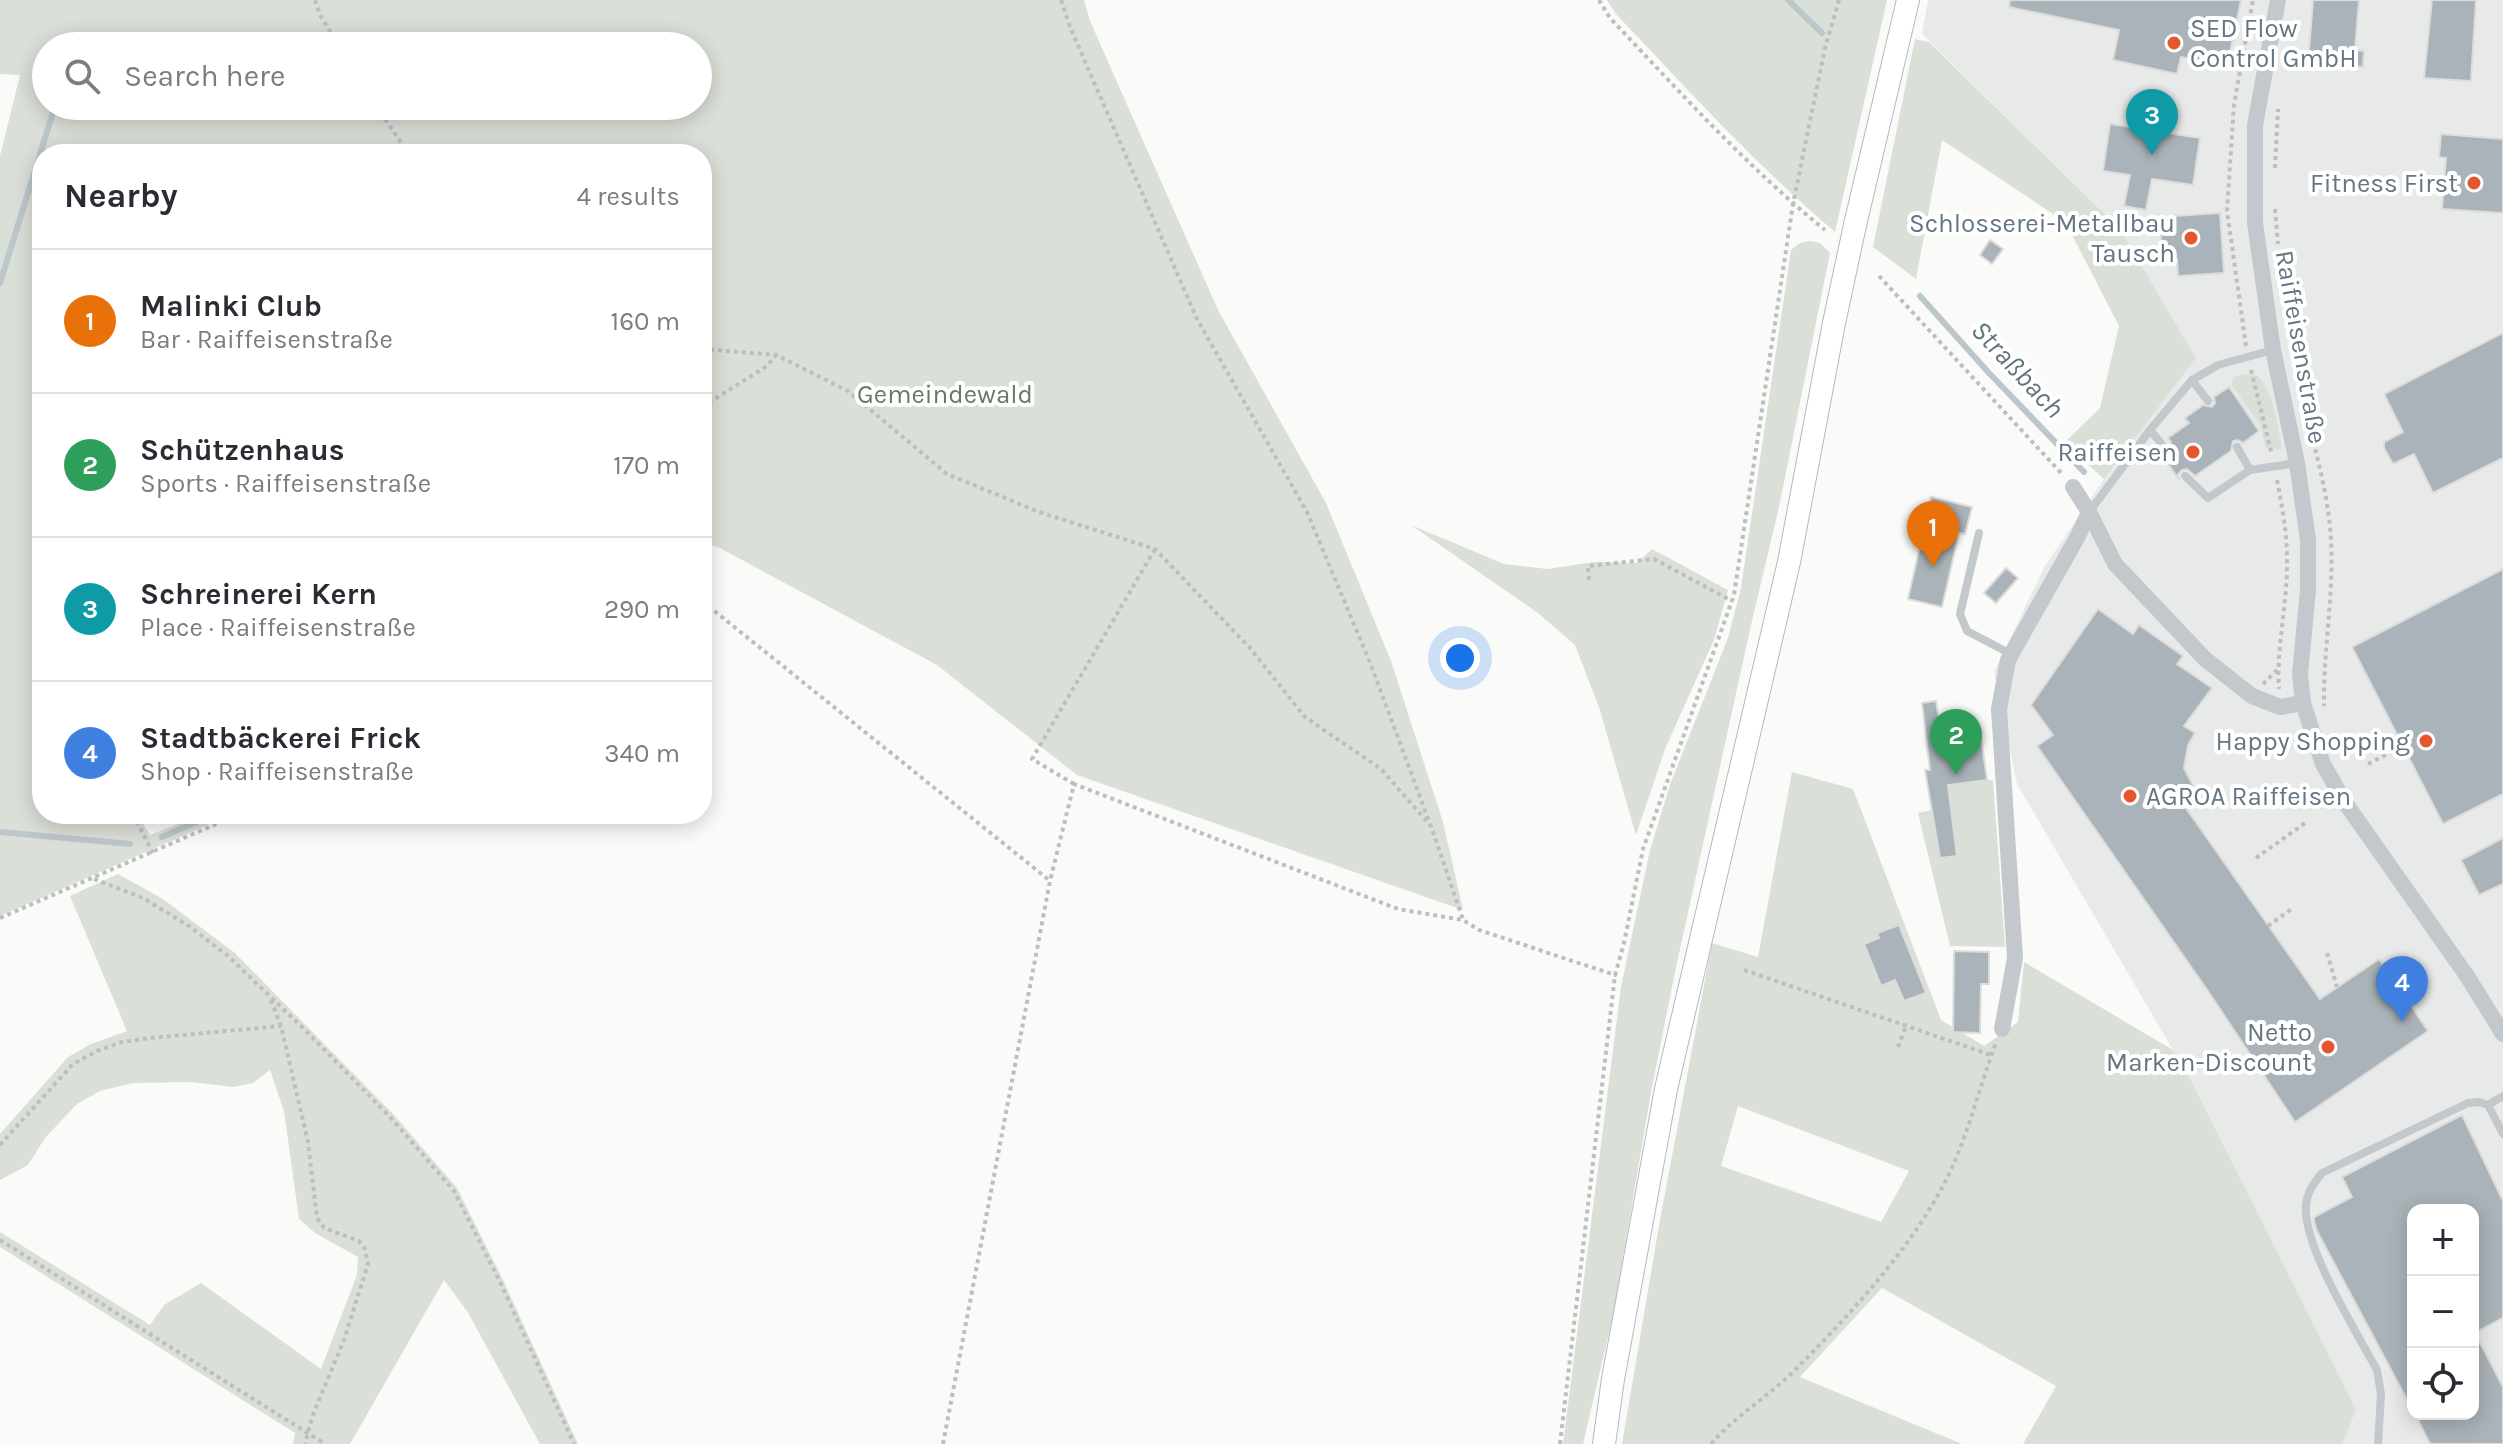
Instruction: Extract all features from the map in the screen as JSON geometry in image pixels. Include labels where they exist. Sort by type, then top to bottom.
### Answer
[{"type":"main road","points":[[1604,1444],[1666,1089],[1789,562],[1834,323],[1908,0]]},
{"type":"street","name":"Raiffeisenstraße","points":[[2278,0],[2255,125],[2255,223],[2273,350],[2297,463],[2308,540],[2308,590],[2300,674],[2303,703],[2323,764],[2344,801],[2467,976],[2503,1034]]},
{"type":"street","points":[[2073,487],[2115,564],[2205,659],[2252,696],[2280,707],[2303,703]]},
{"type":"street","points":[[2002,1029],[2015,958],[1999,709],[2008,660],[2089,512]]},
{"type":"lane","points":[[2089,512],[2192,380],[2218,365],[2273,350]]},
{"type":"lane","points":[[2192,380],[2208,401]]},
{"type":"lane","points":[[2150,430],[2164,447]]},
{"type":"lane","points":[[2237,447],[2250,470]]},
{"type":"lane","points":[[2185,476],[2208,498],[2250,470],[2297,463]]},
{"type":"lane","points":[[1979,533],[1960,614],[1967,631],[2011,654]]},
{"type":"lane","points":[[2488,1105],[2503,1096]]},
{"type":"lane","points":[[2378,1444],[2380,1382],[2377,1370],[2309,1232],[2306,1204],[2311,1186],[2322,1173],[2468,1103],[2488,1105],[2503,1134]]},
{"type":"path","points":[[315,0],[330,32]]},
{"type":"path","points":[[1061,0],[1197,319],[1307,512],[1371,665],[1463,920]]},
{"type":"path","points":[[1599,0],[1610,18],[1793,204],[1825,230]]},
{"type":"path","points":[[1560,1444],[1615,975],[1643,849],[1732,601],[1793,204],[1825,48],[1839,0]]},
{"type":"path","points":[[2274,181],[2278,101]]},
{"type":"path","points":[[386,120],[402,144]]},
{"type":"path","points":[[2274,195],[2279,254]]},
{"type":"path","points":[[1879,276],[2073,487]]},
{"type":"path","points":[[712,350],[776,355],[848,391],[947,474],[1039,512],[1155,549],[1250,648],[1305,717],[1381,769],[1431,826]]},
{"type":"path","points":[[712,401],[767,366],[776,355]]},
{"type":"path","points":[[2247,357],[2285,521],[2287,561],[2278,669]]},
{"type":"path","points":[[2308,422],[2320,464],[2331,538],[2324,710]]},
{"type":"path","points":[[1155,549],[1032,759],[1074,784],[1398,909],[1463,920],[1479,930],[1615,975]]},
{"type":"path","points":[[1589,580],[1588,566],[1654,559],[1732,601]]},
{"type":"path","points":[[712,609],[1050,881]]},
{"type":"path","points":[[2368,764],[2403,746]]},
{"type":"path","points":[[943,1444],[1050,881],[1074,784]]},
{"type":"path","points":[[2256,858],[2308,821]]},
{"type":"path","points":[[138,824],[153,853]]},
{"type":"path","points":[[0,918],[217,824]]},
{"type":"path","points":[[94,879],[143,898],[189,926],[228,956],[391,1118],[454,1191],[501,1284],[574,1444]]},
{"type":"path","points":[[2268,926],[2293,908]]},
{"type":"path","points":[[2327,953],[2337,987]]},
{"type":"path","points":[[1711,1444],[1729,1424],[1794,1372],[1841,1323],[1904,1245],[1943,1185],[1974,1111],[1991,1055],[1744,970]]},
{"type":"path","points":[[269,997],[281,1026],[308,1142],[317,1218],[324,1228],[359,1241],[365,1249],[368,1264],[344,1340],[312,1417],[305,1444]]},
{"type":"path","points":[[0,1145],[73,1064],[97,1051],[122,1042],[150,1038],[281,1026]]},
{"type":"path","points":[[1898,1047],[1906,1026]]},
{"type":"path","points":[[0,1240],[325,1444]]},
{"type":"shaded area","points":[[1928,0],[2503,0],[2503,1444],[2342,1444],[2355,1410],[2193,1084],[2017,784],[1994,672],[2045,566],[2104,479],[2196,358],[2120,229],[1922,34]]},
{"type":"green space","name":"Gemeindewald","points":[[0,0],[1084,0],[1090,21],[1218,310],[1326,503],[1391,661],[1443,822],[1463,910],[1077,775],[937,665],[712,546],[712,144],[32,144],[32,824],[143,824],[150,835],[178,824],[209,824],[0,916],[0,156],[20,75],[0,74]]},
{"type":"green space","points":[[1607,0],[1887,0],[1835,232],[1722,126],[1616,14]]},
{"type":"green space","points":[[1915,39],[1929,42],[2120,229],[2196,358],[2104,479],[2064,443],[2100,408],[2119,326],[2071,233],[2059,218],[1942,140],[1916,279],[1873,247]]},
{"type":"green space","points":[[1800,243],[1820,243],[1830,253],[1779,507],[1675,972],[1614,1311],[1583,1444],[1563,1444],[1621,987],[1650,850],[1671,782],[1728,638],[1741,588],[1791,250]]},
{"type":"green space","points":[[2257,375],[2268,391],[2282,449],[2266,449],[2260,425],[2231,384],[2234,377]]},
{"type":"green space","points":[[1411,525],[1504,564],[1547,569],[1595,562],[1637,563],[1652,549],[1728,590],[1714,640],[1665,749],[1636,835],[1599,707],[1575,645],[1538,613]]},
{"type":"green space","points":[[1792,772],[1853,789],[1941,1020],[1984,1046],[2018,1022],[2024,962],[2173,1050],[2193,1084],[2356,1410],[2342,1444],[2023,1444],[2056,1386],[1882,1288],[1800,1377],[1962,1444],[1622,1444],[1712,943],[1758,957]],"holes":[[[1738,1106],[1909,1171],[1881,1222],[1721,1166]]]},
{"type":"green space","points":[[1993,780],[2005,947],[1950,946],[1918,813],[1932,810],[1940,858],[1957,856],[1948,785]]},
{"type":"green space","points":[[118,874],[163,899],[235,953],[395,1116],[457,1188],[578,1444],[540,1444],[467,1311],[444,1280],[350,1444],[293,1444],[295,1433],[0,1247],[0,1232],[150,1325],[164,1305],[201,1283],[321,1369],[357,1275],[358,1257],[315,1233],[299,1219],[284,1111],[270,1070],[253,1083],[233,1087],[191,1082],[133,1083],[100,1091],[77,1104],[45,1138],[28,1165],[0,1180],[0,1134],[68,1057],[91,1044],[127,1031],[70,896]]},
{"type":"building","name":"SED Flow Control GmbH","points":[[2010,0],[2241,0],[2227,67],[2181,57],[2177,74],[2113,60],[2119,30],[2009,7]]},
{"type":"building","points":[[2313,0],[2359,0],[2355,50],[2364,51],[2363,67],[2308,63]]},
{"type":"building","points":[[2432,0],[2476,0],[2471,81],[2424,78]]},
{"type":"building","points":[[2110,124],[2200,138],[2193,185],[2152,179],[2146,210],[2124,206],[2130,175],[2103,171]]},
{"type":"building","name":"Fitness First","points":[[2441,134],[2503,139],[2503,213],[2442,209],[2446,158],[2439,157]]},
{"type":"building","name":"Schlosserei-Metallbau Tausch","points":[[2220,213],[2224,273],[2178,276],[2177,259],[2162,260],[2160,217]]},
{"type":"building","points":[[1990,240],[2003,249],[1992,264],[1980,255]]},
{"type":"building","points":[[2503,333],[2503,458],[2433,493],[2414,454],[2393,464],[2384,448],[2384,442],[2403,432],[2384,394]]},
{"type":"building","points":[[2229,387],[2259,431],[2243,443],[2233,441],[2231,451],[2195,476],[2187,469],[2182,470],[2178,474],[2179,480],[2160,452],[2169,452],[2171,442],[2168,438],[2189,423],[2185,418],[2203,405],[2212,407],[2214,397]]},
{"type":"building","points":[[1931,497],[1972,507],[1965,534],[1959,533],[1942,607],[1908,599]]},
{"type":"building","points":[[2006,568],[2018,578],[1996,603],[1984,593]]},
{"type":"building","points":[[2503,569],[2503,794],[2443,824],[2352,647]]},
{"type":"building","name":"AGROA Raiffeisen","points":[[2098,609],[2133,634],[2139,625],[2183,656],[2177,664],[2212,688],[2184,726],[2195,733],[2188,745],[2184,768],[2196,791],[2181,801],[2320,999],[2379,959],[2428,1031],[2295,1122],[2037,746],[2053,735],[2031,705]]},
{"type":"building","points":[[1936,701],[1940,726],[1966,723],[1968,739],[1981,737],[1987,780],[1948,785],[1957,856],[1940,858],[1925,770],[1930,770],[1922,703]]},
{"type":"building","points":[[2503,838],[2503,884],[2479,895],[2461,860]]},
{"type":"building","points":[[1899,925],[1926,993],[1904,1001],[1895,980],[1881,986],[1864,944],[1879,938],[1877,933]]},
{"type":"building","points":[[1954,951],[1989,952],[1989,984],[1981,984],[1980,1033],[1953,1032]]},
{"type":"building","points":[[2462,1115],[2503,1201],[2503,1318],[2479,1331],[2479,1204],[2407,1204],[2407,1400],[2314,1221],[2314,1217],[2352,1197],[2342,1177]]},
{"type":"building","points":[[2479,1341],[2503,1387],[2503,1444],[2430,1444],[2418,1420],[2479,1420]]},
{"type":"waterway","name":"Straßbach","points":[[1788,0],[1822,33]]},
{"type":"waterway","points":[[43,144],[51,120]]},
{"type":"waterway","points":[[0,283],[32,180]]},
{"type":"waterway","name":"Straßbach","points":[[1920,296],[2084,472]]},
{"type":"waterway","points":[[162,837],[192,824]]},
{"type":"waterway","points":[[0,832],[130,844]]},
{"type":"place","name":"SED Flow Control GmbH","points":[[2174,43]]},
{"type":"place","name":"Schreinerei Kern","points":[[2152,155]]},
{"type":"place","name":"Fitness First","points":[[2474,183]]},
{"type":"place","name":"Schlosserei-Metallbau Tausch","points":[[2191,238]]},
{"type":"place","name":"Raiffeisen","points":[[2193,452]]},
{"type":"place","name":"Malinki Club","points":[[1933,567]]},
{"type":"place","name":"Happy Shopping","points":[[2426,741]]},
{"type":"place","name":"Schützenhaus","points":[[1956,775]]},
{"type":"place","name":"AGROA Raiffeisen","points":[[2130,796]]},
{"type":"place","name":"Stadtbäckerei Frick","points":[[2402,1022]]},
{"type":"place","name":"Netto Marken-Discount","points":[[2328,1047]]}]
